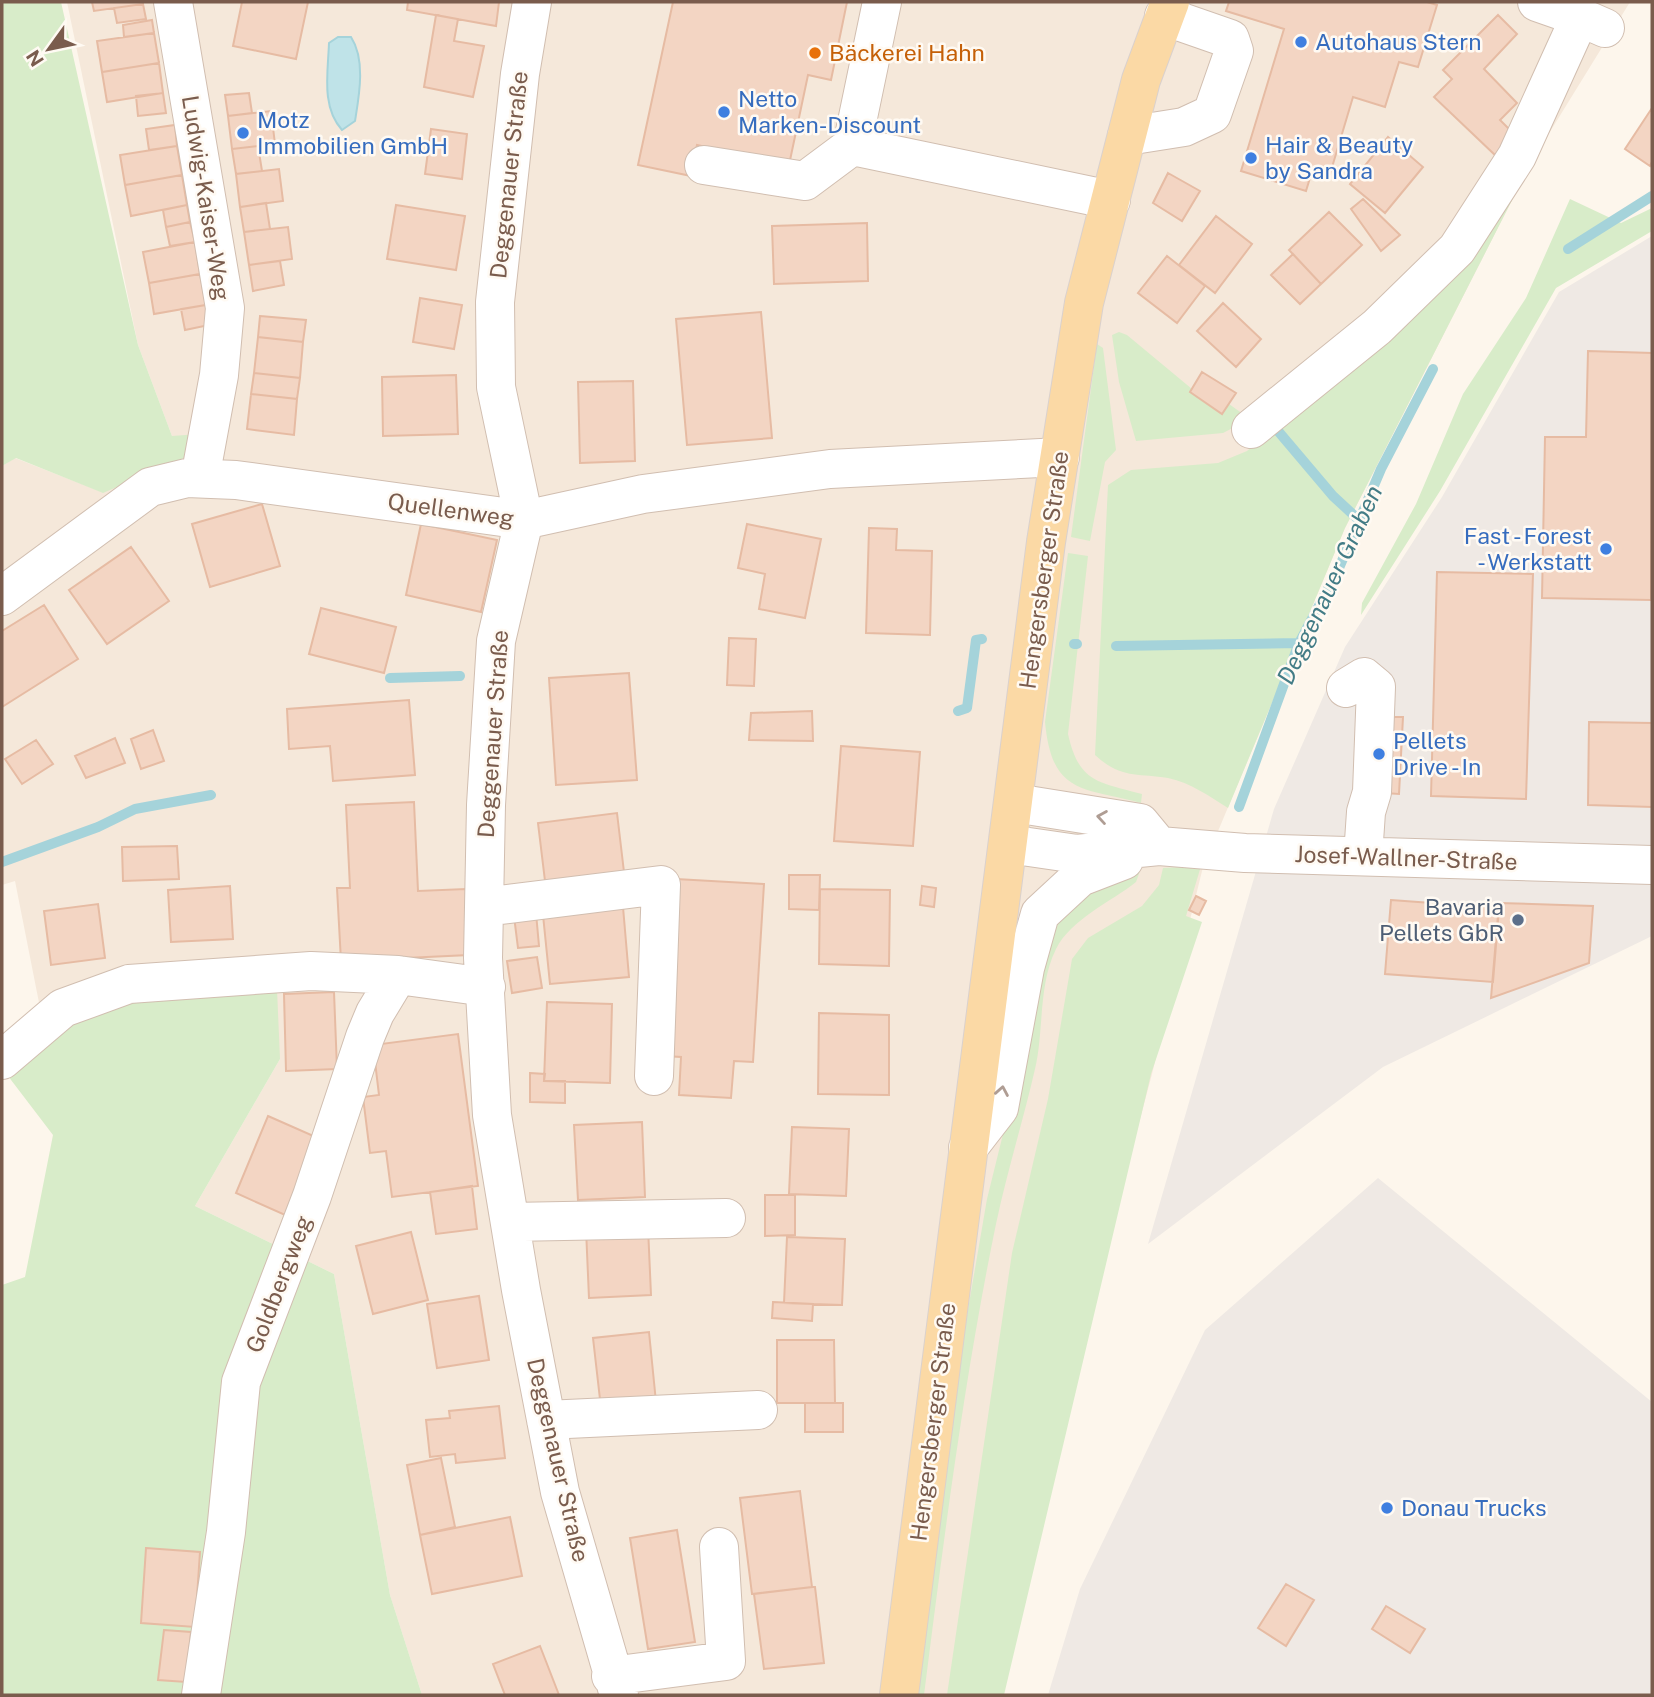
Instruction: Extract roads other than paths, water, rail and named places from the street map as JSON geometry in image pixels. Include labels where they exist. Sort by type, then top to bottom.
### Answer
[{"type":"main road","name":"Hengersberger Straße","points":[[899,1695],[968,1148],[1015,803],[1026,691],[1084,303],[1142,80],[1167,9]]},
{"type":"street","name":"Ludwig-Kaiser-Weg","points":[[173,2],[225,308],[219,375],[200,478]]},
{"type":"street","name":"Deggenauer Straße","points":[[532,2],[518,87],[495,302],[496,387],[524,520],[496,641],[485,811],[485,987],[492,1115],[546,1420],[560,1492],[615,1685]]},
{"type":"street","points":[[704,165],[805,181],[852,146],[882,2]]},
{"type":"street","points":[[1251,429],[1377,327],[1457,249],[1517,156],[1593,23],[1537,2]]},
{"type":"street","points":[[1127,136],[1184,127],[1212,114],[1221,94],[1234,51],[1230,39],[1167,9]]},
{"type":"street","points":[[852,146],[1111,200]]},
{"type":"street","name":"Quellenweg","points":[[2,596],[150,487],[187,478],[236,480],[524,520],[643,494],[830,469],[1060,457]]},
{"type":"street","points":[[1346,688],[1364,677],[1376,687],[1372,792],[1366,812],[1363,856]]},
{"type":"street","points":[[968,1148],[999,1108],[1026,968],[1040,914],[1080,877],[1159,846],[1139,822],[1015,803]]},
{"type":"street","name":"Josef-Wallner-Straße","points":[[1008,844],[1077,854],[1159,846],[1245,853],[1652,865]]},
{"type":"street","points":[[484,907],[661,885],[654,1076]]},
{"type":"street","points":[[2,1060],[63,1007],[129,984],[311,971],[398,975],[485,987]]},
{"type":"street","name":"Goldbergweg","points":[[201,1695],[226,1532],[242,1382],[312,1196],[365,1037],[375,1013],[398,975]]},
{"type":"street","points":[[510,1222],[726,1218]]},
{"type":"street","points":[[546,1420],[758,1410]]},
{"type":"street","points":[[615,1685],[726,1661],[719,1547]]},
{"type":"water","points":[[338,37],[351,37],[359,56],[360,67],[355,121],[342,130],[331,111],[327,89],[329,43]]},
{"type":"waterway","name":"Deggenauer Graben","points":[[1568,249],[1652,196]]},
{"type":"waterway","name":"Deggenauer Graben","points":[[1239,807],[1299,643],[1339,568],[1381,469],[1433,369]]},
{"type":"waterway","points":[[1278,431],[1333,496],[1359,520]]},
{"type":"waterway","points":[[958,711],[967,708],[976,640],[982,639]]},
{"type":"waterway","points":[[1116,646],[1299,643]]},
{"type":"waterway","points":[[390,678],[460,676]]},
{"type":"waterway","points":[[2,862],[98,827],[135,809],[211,795]]},
{"type":"place","name":"Autohaus Stern","points":[[1301,42]]},
{"type":"place","name":"Bäckerei Hahn","points":[[815,53]]},
{"type":"place","name":"Netto Marken-Discount","points":[[724,112]]},
{"type":"place","name":"Motz Immobilien GmbH","points":[[243,133]]},
{"type":"place","name":"Hair & Beauty by Sandra","points":[[1251,158]]},
{"type":"place","name":"Fast - Forest - Werkstatt","points":[[1606,549]]},
{"type":"place","name":"Pellets Drive - In","points":[[1379,754]]},
{"type":"place","name":"Bavaria Pellets GbR","points":[[1518,920]]},
{"type":"place","name":"Donau Trucks","points":[[1387,1508]]}]
